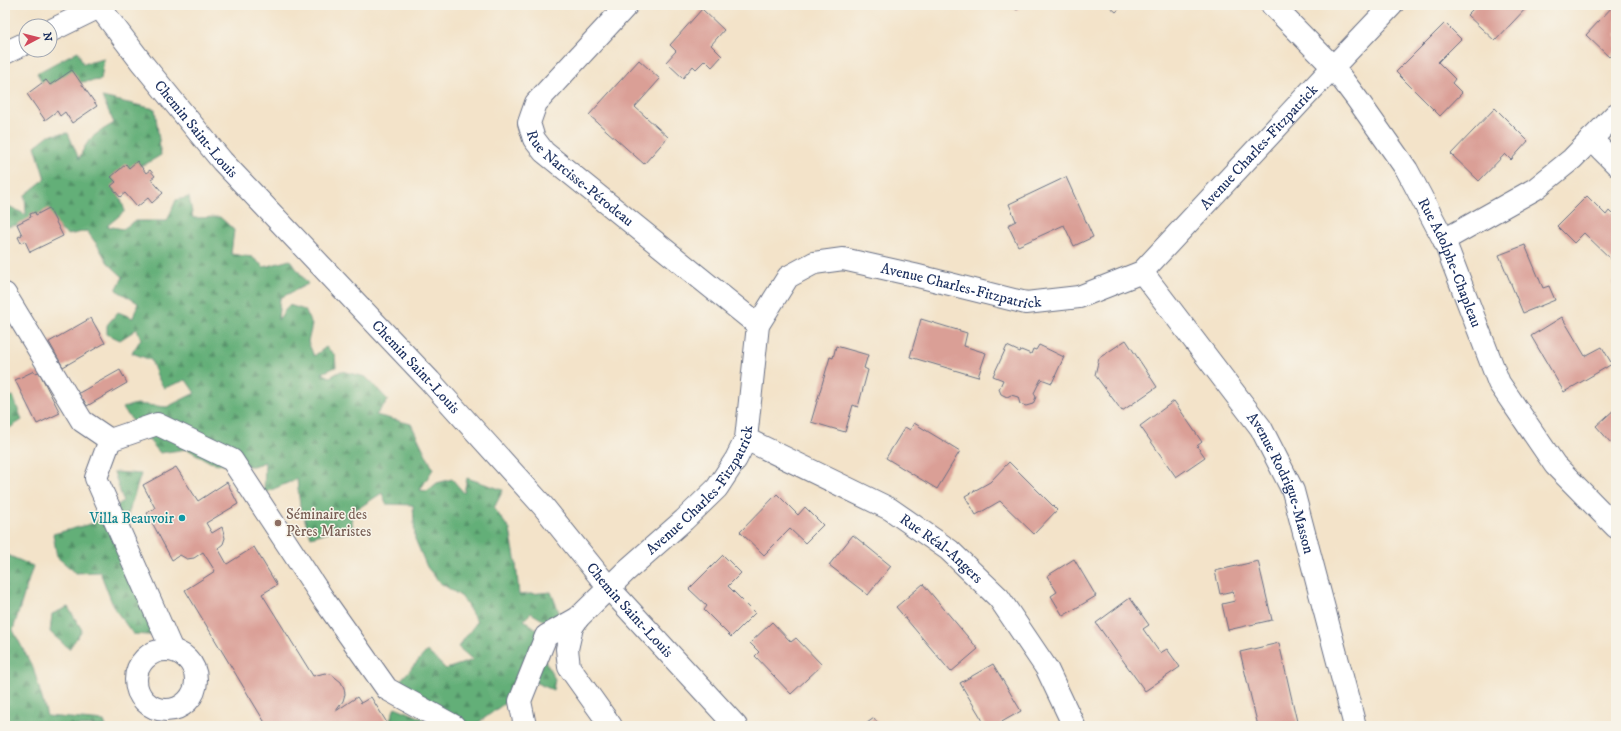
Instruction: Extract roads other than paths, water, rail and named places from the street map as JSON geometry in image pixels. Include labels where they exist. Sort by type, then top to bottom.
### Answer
[{"type":"street","name":"Rue Narcisse-Pérodeau","points":[[627,5],[536,104],[529,123],[534,139],[544,152],[758,325]]},
{"type":"street","name":"Rue Adolphe-Chapleau","points":[[1272,5],[1333,67],[1407,170],[1444,240],[1499,383],[1555,465],[1616,527]]},
{"type":"street","name":"Avenue Charles-Fitzpatrick","points":[[578,618],[717,488],[736,459],[746,439],[758,325],[788,277],[814,263],[843,259],[1026,303],[1079,298],[1142,272],[1392,5]]},
{"type":"street","points":[[58,27],[99,6]]},
{"type":"street","name":"Chemin Saint-Louis","points":[[99,6],[142,63],[222,161],[430,381],[543,506],[609,588],[736,726]]},
{"type":"street","points":[[5,53],[18,46]]},
{"type":"street","points":[[1444,240],[1535,189],[1572,159],[1616,114]]},
{"type":"street","points":[[1591,140],[1616,164]]},
{"type":"street","name":"Avenue Rodrigue-Masson","points":[[1142,272],[1261,428],[1293,491],[1355,726]]},
{"type":"street","points":[[5,294],[82,421],[110,440]]},
{"type":"street","points":[[110,440],[157,424],[232,460],[322,597],[388,689],[454,726]]},
{"type":"street","name":"Rue Réal-Angers","points":[[746,439],[890,509],[949,550],[999,598],[1047,669],[1074,726]]},
{"type":"street","points":[[110,440],[96,478],[172,650]]},
{"type":"street","points":[[525,726],[520,701],[546,636],[578,618]]},
{"type":"street","points":[[578,618],[572,627],[568,649],[569,667],[611,726]]},
{"type":"street","points":[[172,650],[181,653],[190,660],[195,669],[197,679],[196,690],[191,699],[183,706],[175,718],[146,703],[136,686],[138,667],[144,659],[157,651],[172,650]]},
{"type":"place","name":"Villa Beauvoir","points":[[182,518]]},
{"type":"place","name":"Séminaire des Pères Maristes","points":[[278,523]]}]
